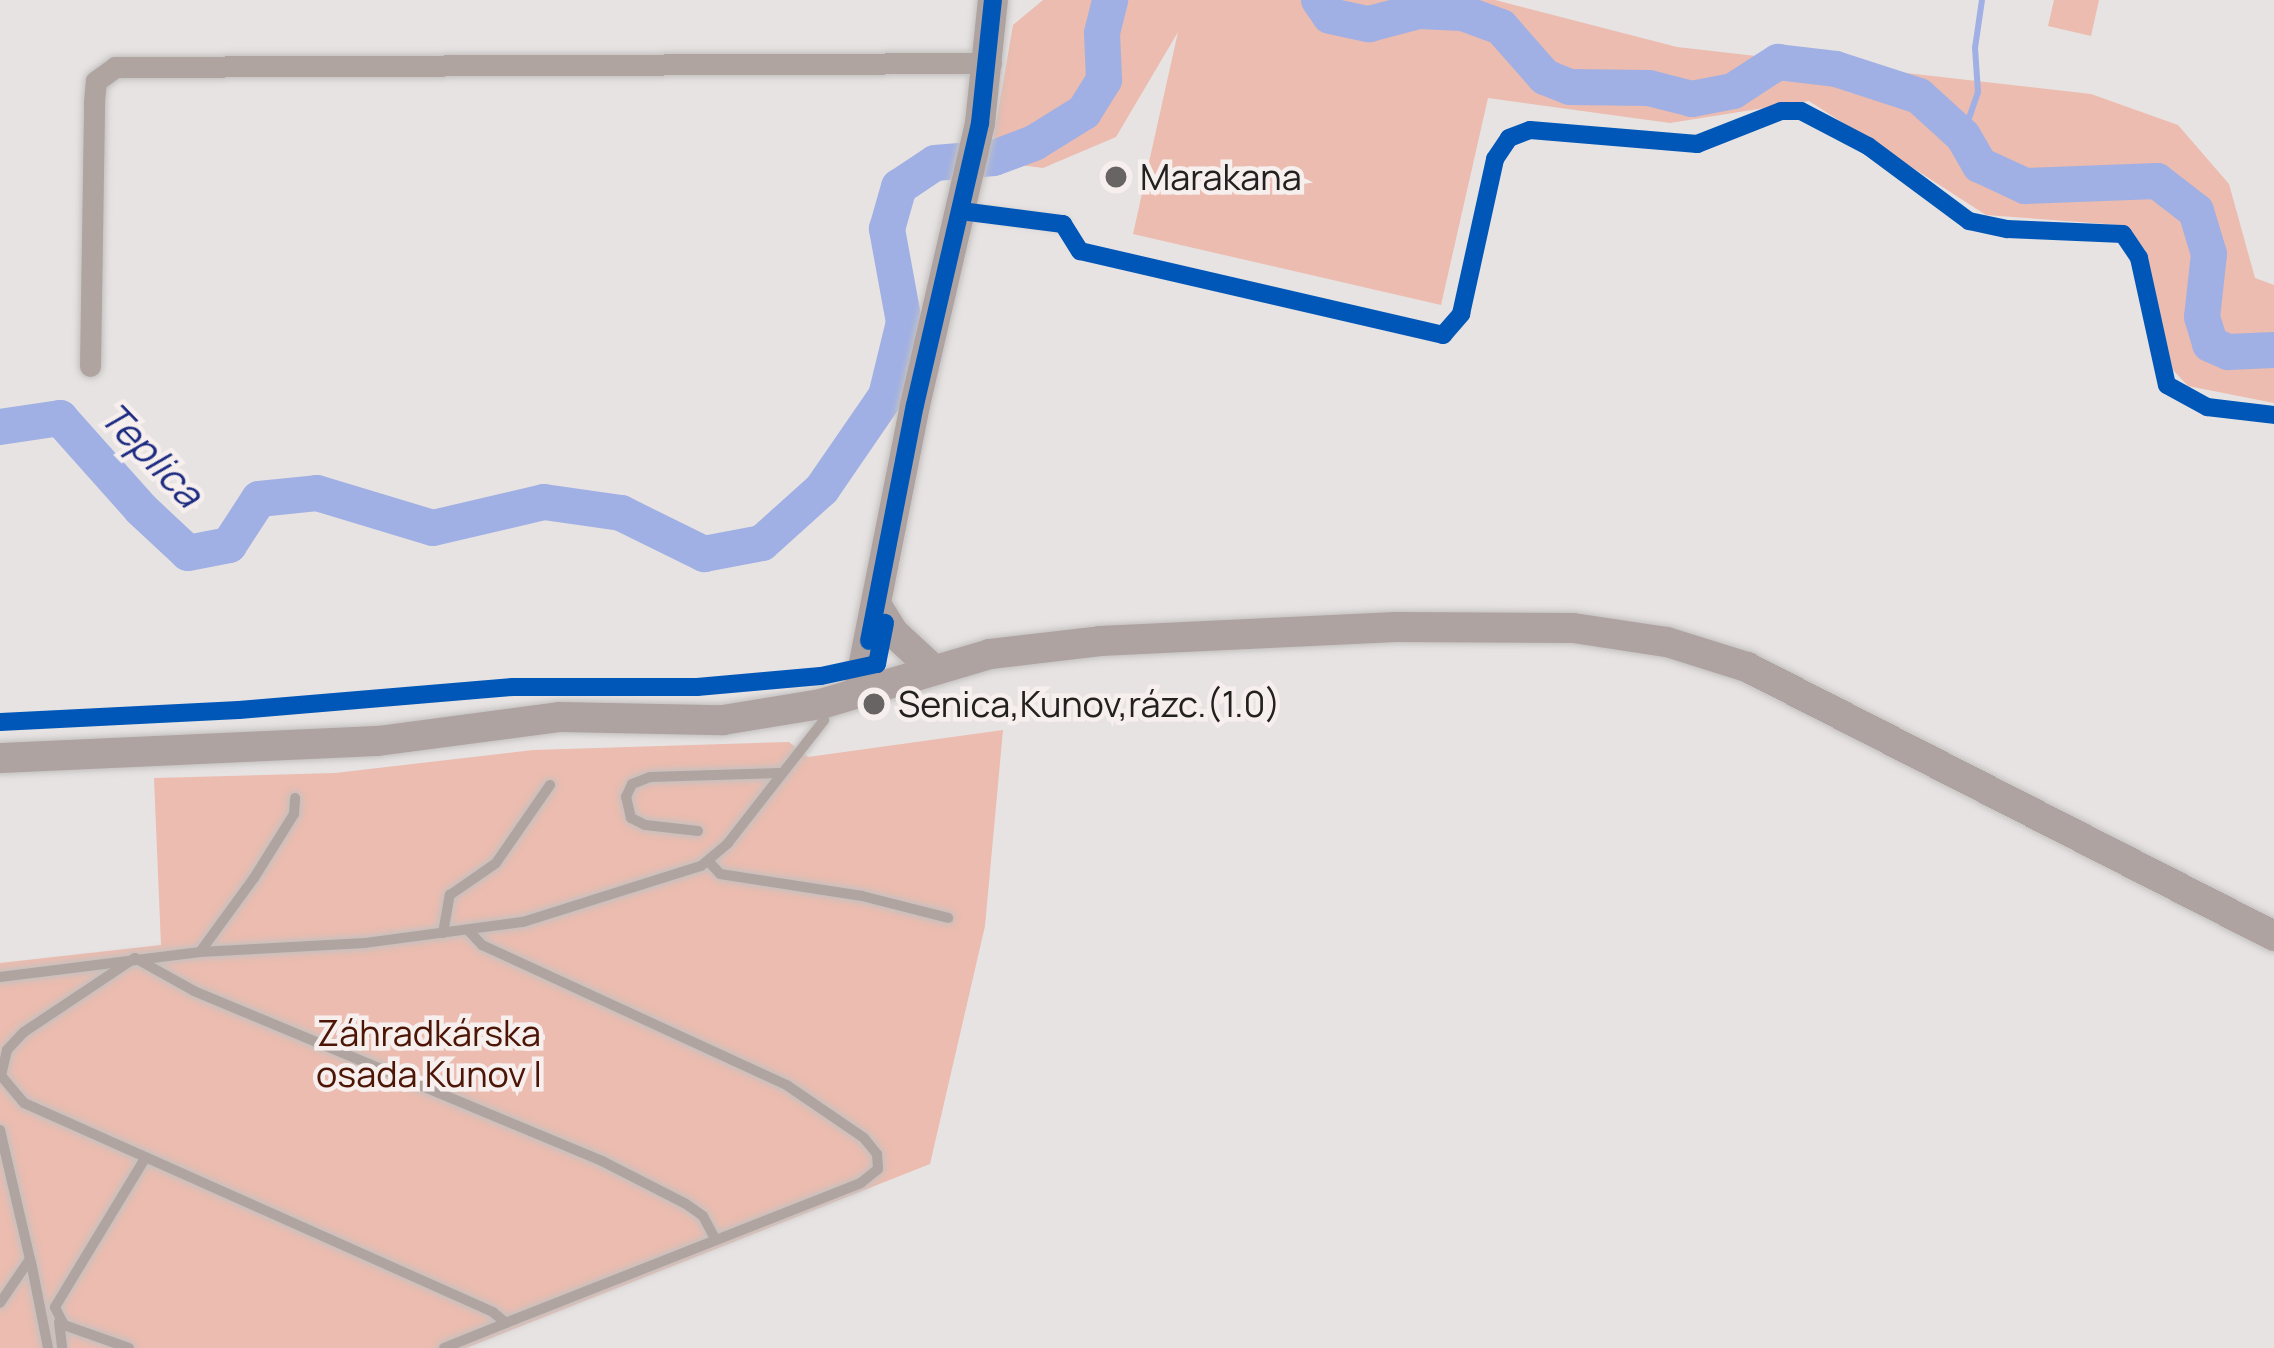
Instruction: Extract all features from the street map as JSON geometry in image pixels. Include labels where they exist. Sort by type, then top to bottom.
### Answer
[{"type":"main road","points":[[858,693],[905,449],[980,123],[991,63],[993,0]]},
{"type":"main road","points":[[877,606],[894,633],[932,669]]},
{"type":"main road","points":[[0,758],[378,741],[560,717],[723,720],[821,704],[1006,651],[1100,640],[1396,627],[1573,628],[1667,642],[1727,659],[2274,936]]},
{"type":"street","points":[[90,366],[94,102],[96,81],[115,67],[991,63]]},
{"type":"lane","points":[[964,198],[1063,224]]},
{"type":"lane","points":[[0,977],[135,958],[442,933],[538,919],[709,862],[824,720],[821,704]]},
{"type":"lane","points":[[698,831],[645,825],[632,818],[626,797],[632,784],[650,777],[780,773]]},
{"type":"lane","points":[[442,933],[450,895],[496,863],[550,784]]},
{"type":"lane","points":[[200,952],[294,814],[295,799]]},
{"type":"lane","points":[[709,862],[728,876],[862,896],[948,918]]},
{"type":"lane","points":[[444,1348],[861,1184],[878,1169],[877,1154],[864,1138],[788,1086],[482,945],[468,930]]},
{"type":"lane","points":[[135,958],[194,991],[429,1084],[602,1162],[686,1204],[703,1216],[716,1240]]},
{"type":"lane","points":[[135,958],[24,1032],[8,1050],[1,1076],[24,1103],[494,1312],[506,1323]]},
{"type":"lane","points":[[0,1130],[48,1348]]},
{"type":"lane","points":[[62,1348],[55,1307],[146,1157]]},
{"type":"lane","points":[[0,1303],[30,1259]]},
{"type":"lane","points":[[59,1322],[129,1348]]},
{"type":"green space","points":[[1043,0],[1495,0],[1677,47],[2091,94],[2178,125],[2229,184],[2255,278],[2274,285],[2274,403],[2188,386],[2173,370],[2145,250],[2120,225],[1986,215],[1809,101],[1670,123],[1488,98],[1441,305],[1133,234],[1178,32],[1116,137],[1043,168],[996,162],[991,152],[1013,25]]},
{"type":"green space","points":[[2054,0],[2099,0],[2091,36],[2048,26]]},
{"type":"green space","name":"Záhradkárska osada Kunov I","points":[[1003,730],[985,926],[930,1164],[466,1348],[0,1348],[0,963],[161,945],[154,778],[335,773],[533,750],[789,742],[808,757]]},
{"type":"waterway","name":"Teplica","points":[[0,427],[60,418],[141,509],[188,553],[229,545],[259,499],[317,493],[433,528],[544,502],[621,513],[704,554],[762,543],[822,489],[886,396],[904,322],[887,229],[899,187],[935,163],[994,158],[1034,143],[1084,112],[1104,80],[1102,33],[1110,0]]},
{"type":"waterway","name":"Teplica","points":[[1319,0],[1330,16],[1369,24],[1419,11],[1463,13],[1501,27],[1545,77],[1570,87],[1649,88],[1692,99],[1733,91],[1778,62],[1836,69],[1919,96],[1963,136],[1980,165],[2025,186],[2157,181],[2196,211],[2209,254],[2202,317],[2210,344],[2228,352],[2274,350]]},
{"type":"waterway","points":[[1418,0],[1419,11]]},
{"type":"waterway","points":[[1963,136],[1978,92],[1975,48],[1982,0]]},
{"type":"cycle path","points":[[869,641],[915,405],[980,123],[993,0]]},
{"type":"cycle path","points":[[961,211],[1063,224],[1080,251],[1443,335],[1461,314],[1495,159],[1509,138],[1530,130],[1697,144],[1781,111],[1801,111],[1868,146],[1969,221],[2007,229],[2123,234],[2139,258],[2167,385],[2207,407],[2274,415]]},
{"type":"cycle path","points":[[0,722],[239,710],[513,687],[697,687],[821,676],[877,664],[885,623]]},
{"type":"place","name":"Marakana","points":[[1116,177]]},
{"type":"place","name":"Senica,Kunov,rázc.(1.0)","points":[[874,704]]}]
